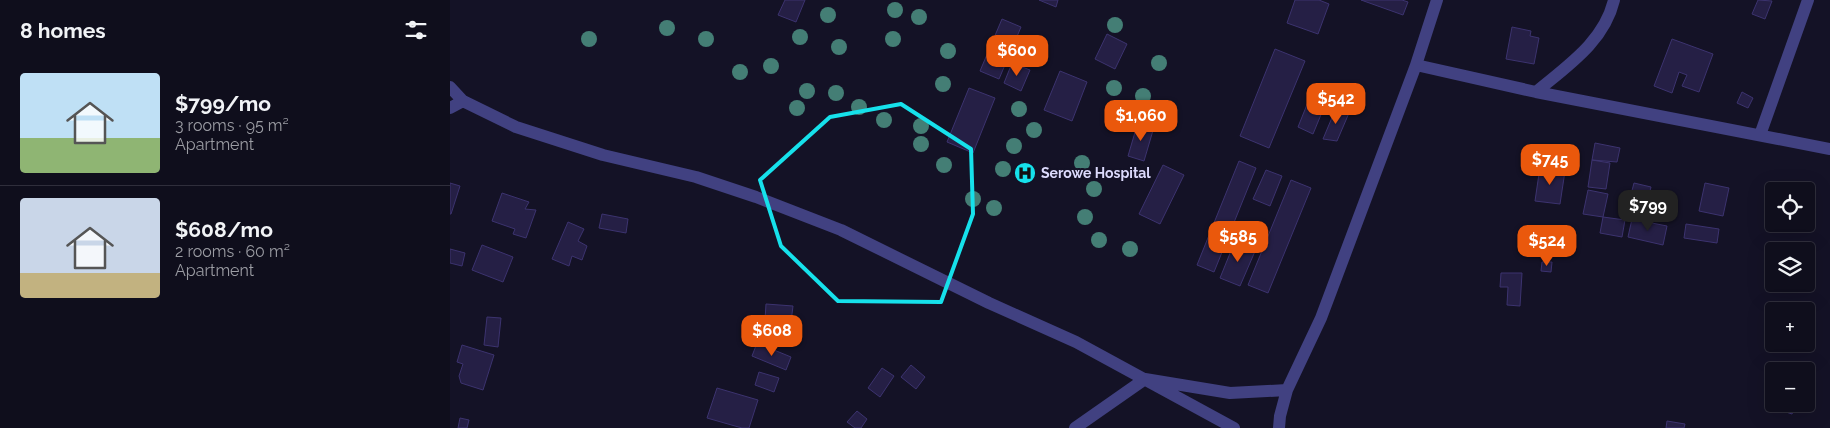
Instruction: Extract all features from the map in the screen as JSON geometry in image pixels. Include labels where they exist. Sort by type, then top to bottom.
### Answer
[{"type":"street","points":[[1279,428],[1287,390],[1320,318],[1416,65],[1437,0]]},
{"type":"street","points":[[1536,92],[1584,51],[1595,39],[1612,10],[1614,0]]},
{"type":"street","points":[[1760,136],[1808,0]]},
{"type":"street","points":[[1416,65],[1536,92],[1830,149]]},
{"type":"street","points":[[450,87],[463,101],[516,127],[603,155],[696,177],[756,197],[841,230],[988,303],[1076,342],[1234,428]]},
{"type":"street","points":[[450,108],[463,101]]},
{"type":"street","points":[[1075,428],[1145,379],[1230,393],[1287,390]]},
{"type":"highlighted area","points":[[901,104],[971,149],[973,214],[941,302],[838,301],[781,246],[760,180],[830,117]]},
{"type":"building","points":[[785,0],[805,0],[796,22],[778,15]]},
{"type":"building","points":[[1039,0],[1058,0],[1056,7]]},
{"type":"building","points":[[1295,0],[1319,0],[1329,4],[1318,34],[1287,23]]},
{"type":"building","points":[[1361,0],[1402,0],[1408,2],[1403,15]]},
{"type":"building","points":[[1758,0],[1772,1],[1765,19],[1752,14]]},
{"type":"building","points":[[1002,19],[1021,27],[999,79],[980,71]]},
{"type":"building","points":[[1512,27],[1531,31],[1530,36],[1539,38],[1534,64],[1506,59]]},
{"type":"building","points":[[1107,34],[1127,44],[1115,69],[1095,59]]},
{"type":"building","points":[[1672,39],[1713,54],[1699,92],[1682,86],[1687,75],[1679,72],[1672,93],[1654,86]]},
{"type":"building","points":[[1275,49],[1305,61],[1269,148],[1240,136]]},
{"type":"building","points":[[1012,63],[1030,70],[1021,91],[1004,83]]},
{"type":"building","points":[[1060,71],[1087,82],[1072,121],[1044,110]]},
{"type":"building","points":[[969,88],[995,98],[973,153],[947,142]]},
{"type":"building","points":[[1742,92],[1753,98],[1748,108],[1737,103]]},
{"type":"building","points":[[1310,97],[1327,100],[1313,134],[1298,127]]},
{"type":"building","points":[[1336,108],[1349,113],[1337,141],[1323,139]]},
{"type":"building","points":[[1138,122],[1154,127],[1144,161],[1128,156]]},
{"type":"building","points":[[1595,143],[1620,148],[1617,162],[1592,160]]},
{"type":"building","points":[[1592,160],[1610,163],[1606,189],[1588,187]]},
{"type":"building","points":[[1239,161],[1256,168],[1214,272],[1197,265]]},
{"type":"building","points":[[1163,165],[1184,175],[1160,224],[1139,214]]},
{"type":"building","points":[[1540,167],[1565,171],[1560,204],[1535,201]]},
{"type":"building","points":[[1266,170],[1282,176],[1270,206],[1253,199]]},
{"type":"building","points":[[1291,180],[1311,188],[1268,293],[1248,285]]},
{"type":"building","points":[[450,183],[460,186],[451,214],[450,214]]},
{"type":"building","points":[[1634,183],[1651,187],[1646,207],[1629,202]]},
{"type":"building","points":[[1705,183],[1729,188],[1723,216],[1699,211]]},
{"type":"building","points":[[1588,190],[1608,194],[1603,217],[1583,214]]},
{"type":"building","points":[[502,193],[529,202],[525,209],[536,210],[526,238],[513,234],[515,229],[492,221]]},
{"type":"building","points":[[602,214],[628,219],[626,233],[599,228]]},
{"type":"building","points":[[1603,217],[1625,220],[1622,237],[1600,233]]},
{"type":"building","points":[[1632,219],[1667,226],[1663,245],[1628,237]]},
{"type":"building","points":[[568,222],[584,229],[578,241],[587,246],[582,260],[572,256],[569,266],[552,259]]},
{"type":"building","points":[[1686,224],[1719,229],[1717,243],[1684,238]]},
{"type":"building","points":[[1235,241],[1256,249],[1240,286],[1220,278]]},
{"type":"building","points":[[482,245],[513,257],[503,282],[472,270]]},
{"type":"building","points":[[450,249],[465,253],[462,266],[450,263]]},
{"type":"building","points":[[1542,262],[1552,262],[1551,272],[1541,271]]},
{"type":"building","points":[[1501,273],[1522,273],[1520,306],[1507,305],[1508,287],[1500,287]]},
{"type":"building","points":[[766,304],[793,306],[791,322],[765,320]]},
{"type":"building","points":[[487,317],[501,318],[498,347],[484,345]]},
{"type":"building","points":[[757,343],[791,357],[786,370],[752,356]]},
{"type":"building","points":[[462,345],[494,355],[483,390],[461,383],[459,376],[463,364],[457,362]]},
{"type":"building","points":[[911,365],[925,377],[916,389],[901,377]]},
{"type":"building","points":[[882,368],[894,376],[880,397],[868,388]]},
{"type":"building","points":[[759,372],[779,378],[774,392],[755,385]]},
{"type":"building","points":[[717,388],[758,400],[749,428],[742,428],[707,418]]},
{"type":"building","points":[[857,411],[867,419],[861,428],[855,428],[847,422]]},
{"type":"building","points":[[460,418],[469,420],[467,428],[458,428]]},
{"type":"building","points":[[1667,421],[1685,424],[1684,428],[1666,428]]},
{"type":"place","name":"Serowe Hospital","points":[[1025,173]]}]
